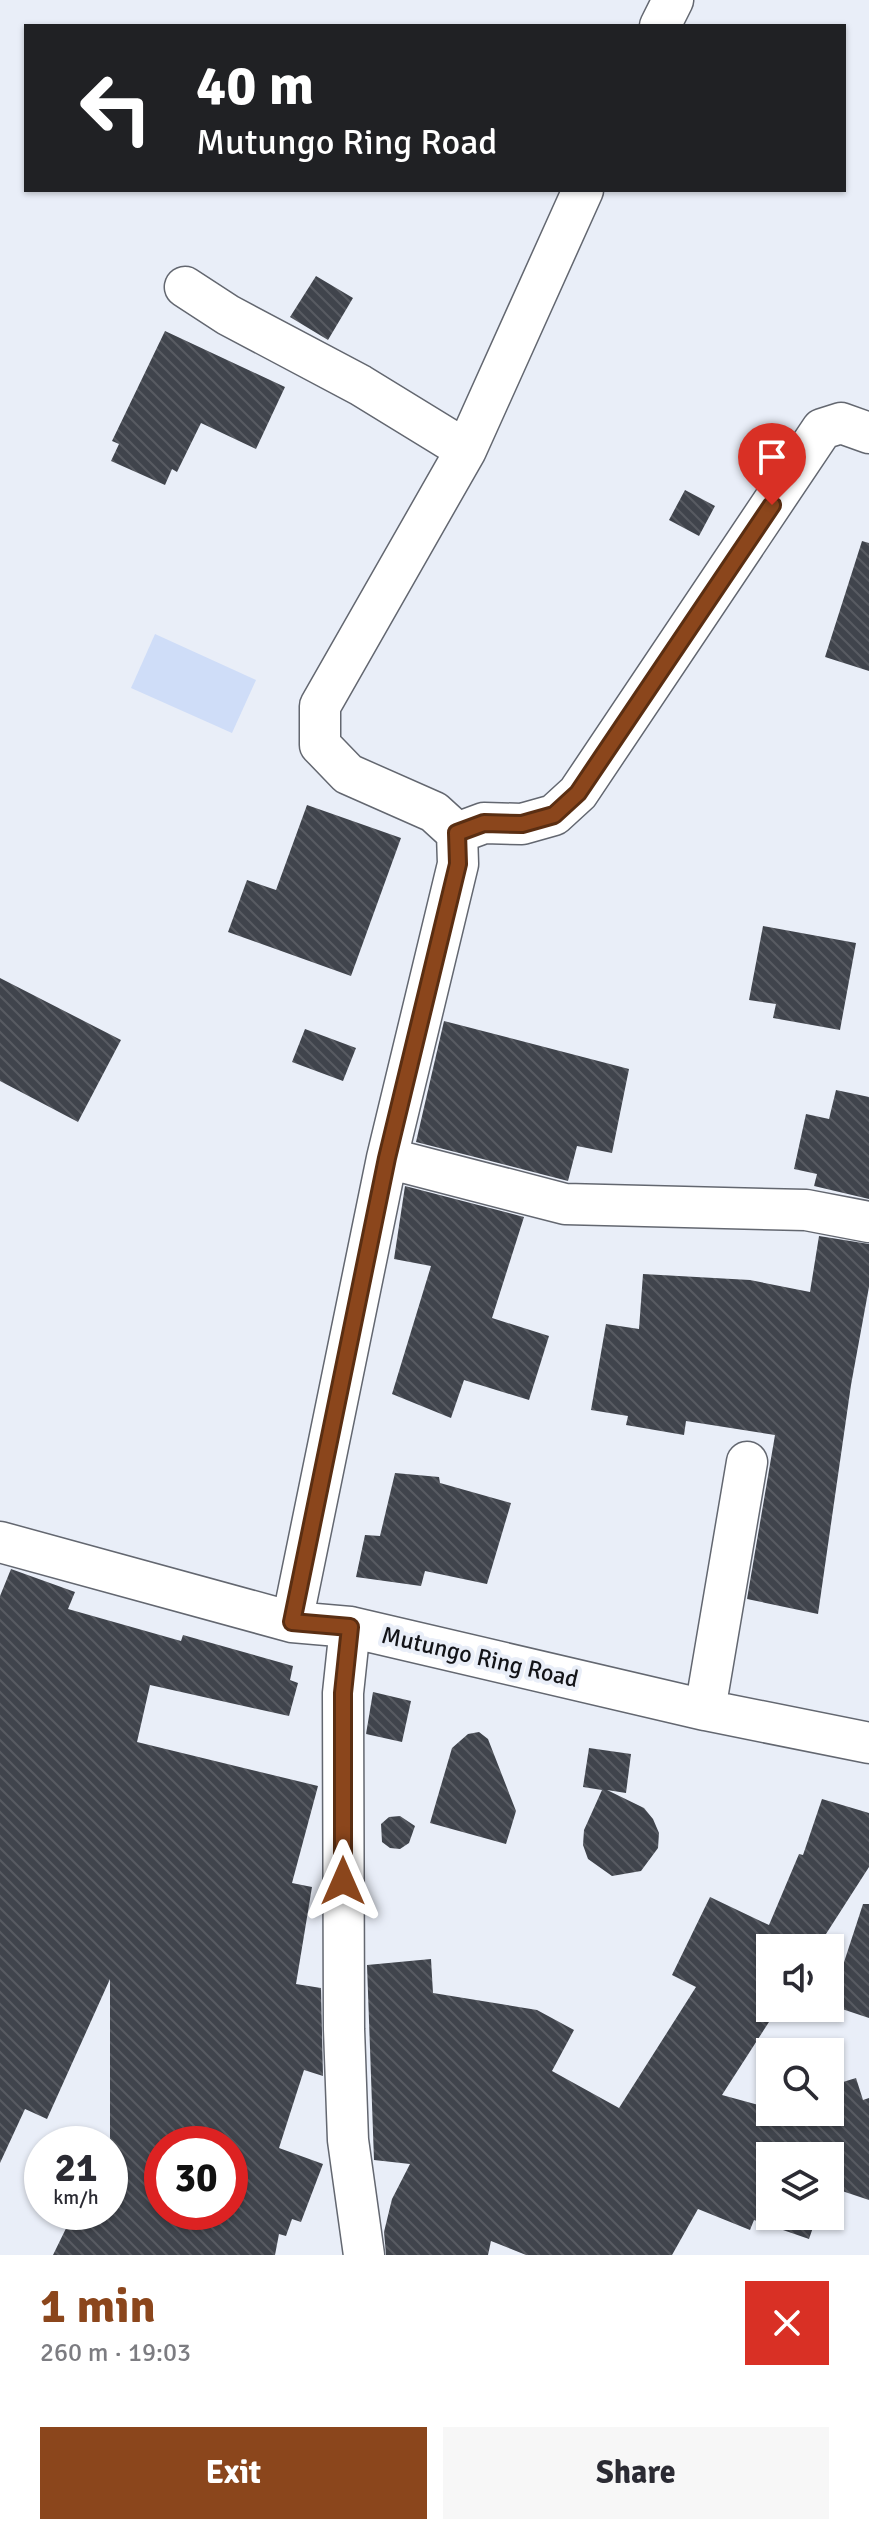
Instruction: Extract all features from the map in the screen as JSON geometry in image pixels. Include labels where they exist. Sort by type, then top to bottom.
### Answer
[{"type":"street","points":[[661,24],[673,0]]},
{"type":"street","points":[[292,1622],[387,1158],[458,864],[457,833],[434,812],[348,774],[320,745],[320,706],[466,450],[582,192]]},
{"type":"street","points":[[185,287],[228,315],[360,385],[466,450]]},
{"type":"street","points":[[457,833],[484,823],[522,824],[554,815],[578,793],[822,429],[841,423],[869,433]]},
{"type":"street","points":[[387,1158],[565,1204],[806,1210],[869,1222]]},
{"type":"street","points":[[705,1710],[747,1462]]},
{"type":"street","name":"Mutungo Ring Road","points":[[0,1542],[292,1622],[350,1627],[705,1710],[869,1743]]},
{"type":"street","points":[[350,1627],[343,1693],[344,2029],[348,2140],[364,2255]]},
{"type":"shaded area","points":[[155,634],[256,680],[232,733],[131,688]]},
{"type":"building","points":[[316,276],[353,298],[328,340],[290,317]]},
{"type":"building","points":[[165,331],[285,387],[256,449],[201,423],[177,472],[172,469],[165,485],[111,461],[119,444],[112,441]]},
{"type":"building","points":[[685,490],[715,506],[699,536],[669,520]]},
{"type":"building","points":[[862,541],[869,543],[869,671],[825,657]]},
{"type":"building","points":[[307,805],[401,838],[351,976],[228,932],[247,880],[276,890]]},
{"type":"building","points":[[763,926],[856,943],[840,1030],[773,1018],[776,1004],[749,1000]]},
{"type":"building","points":[[0,978],[121,1040],[78,1122],[0,1081]]},
{"type":"building","points":[[444,1021],[629,1069],[612,1153],[577,1146],[568,1181],[416,1142]]},
{"type":"building","points":[[305,1029],[356,1048],[343,1081],[292,1062]]},
{"type":"building","points":[[836,1090],[869,1097],[869,1199],[814,1186],[817,1174],[794,1169],[806,1114],[829,1119]]},
{"type":"building","points":[[405,1186],[524,1217],[492,1318],[549,1336],[529,1400],[464,1380],[451,1418],[392,1394],[431,1266],[394,1259]]},
{"type":"building","points":[[819,1236],[869,1244],[869,1287],[851,1385],[818,1614],[747,1599],[775,1435],[686,1421],[684,1435],[626,1425],[628,1416],[591,1410],[606,1324],[639,1329],[643,1274],[750,1280],[810,1292]]},
{"type":"building","points":[[395,1473],[439,1477],[440,1483],[511,1503],[487,1584],[425,1571],[421,1586],[356,1577],[365,1535],[380,1536]]},
{"type":"building","points":[[11,1569],[75,1592],[68,1609],[181,1641],[183,1635],[293,1666],[290,1680],[298,1683],[289,1716],[150,1685],[137,1742],[318,1786],[292,1883],[312,1887],[296,1984],[321,1988],[323,2076],[304,2070],[279,2148],[323,2164],[301,2222],[292,2219],[286,2236],[279,2234],[275,2255],[53,2255],[65,2230],[128,2230],[128,2126],[110,2126],[110,1979],[47,2119],[25,2109],[0,2163],[0,1596]]},
{"type":"building","points":[[373,1692],[411,1701],[402,1742],[366,1734]]},
{"type":"building","points":[[479,1732],[488,1739],[516,1811],[506,1844],[430,1823],[452,1748],[468,1734]]},
{"type":"building","points":[[589,1748],[631,1754],[626,1793],[607,1790],[644,1808],[659,1833],[658,1848],[641,1871],[612,1876],[588,1859],[583,1845],[584,1830],[602,1790],[583,1787]]},
{"type":"building","points":[[822,1799],[869,1813],[869,1867],[826,1934],[756,1934],[756,2022],[769,2022],[722,2095],[756,2104],[756,2126],[844,2126],[844,2082],[856,2078],[863,2100],[869,2098],[869,2200],[844,2192],[844,2142],[756,2142],[756,2221],[750,2230],[698,2209],[672,2255],[526,2255],[491,2241],[488,2255],[386,2255],[384,2232],[392,2199],[410,2164],[374,2160],[367,1965],[431,1959],[433,1993],[537,2010],[574,2030],[552,2071],[619,2108],[696,1987],[672,1975],[710,1897],[769,1925],[799,1854],[803,1855]]},
{"type":"building","points":[[400,1816],[415,1826],[409,1843],[400,1849],[390,1848],[382,1842],[381,1824],[389,1817]]},
{"type":"building","points":[[863,1904],[869,1904],[869,2018],[844,2010],[844,1962]]},
{"type":"building","points":[[783,2230],[812,2230],[809,2239]]},
{"type":"route","points":[[343,1881],[343,1693],[350,1627],[292,1622],[387,1158],[458,864],[457,833],[484,823],[522,824],[554,815],[578,793],[603,761],[772,505]]}]
